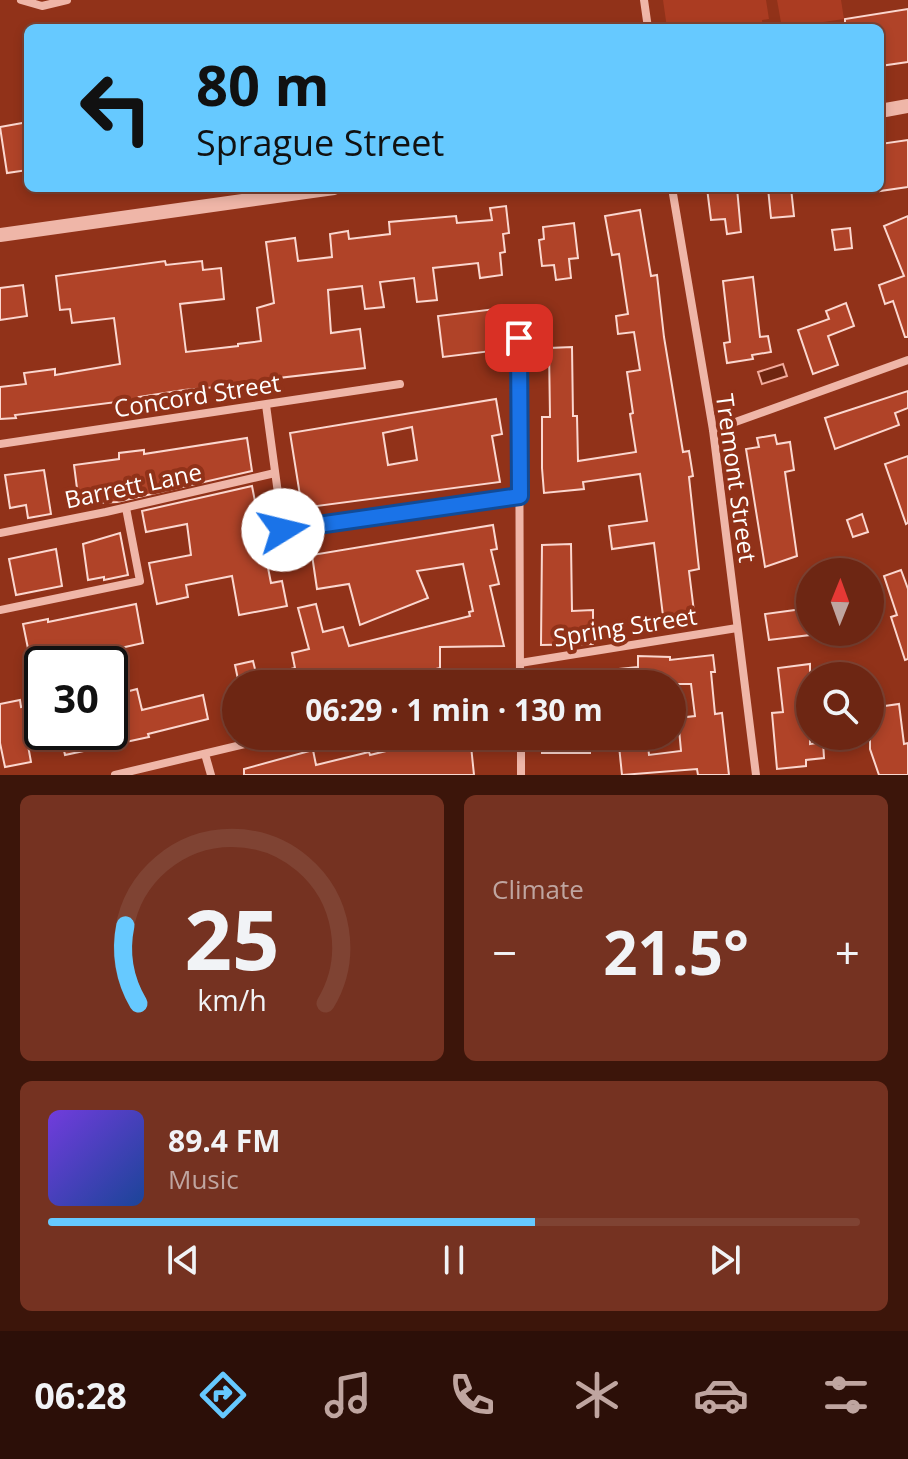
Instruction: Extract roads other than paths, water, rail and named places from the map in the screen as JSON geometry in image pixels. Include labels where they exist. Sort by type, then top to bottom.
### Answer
[{"type":"street","points":[[21,0],[42,6],[67,0]]},
{"type":"street","points":[[644,0],[647,24]]},
{"type":"street","points":[[884,110],[908,106]]},
{"type":"street","points":[[0,235],[306,192]]},
{"type":"street","name":"Tremont Street","points":[[673,192],[713,430],[756,775]]},
{"type":"street","points":[[519,338],[520,670]]},
{"type":"street","points":[[713,430],[908,360]]},
{"type":"street","name":"Concord Street","points":[[0,444],[400,384]]},
{"type":"street","points":[[266,405],[283,530],[520,496]]},
{"type":"street","name":"Barrett Lane","points":[[0,533],[126,508],[275,473]]},
{"type":"street","points":[[0,610],[140,581],[126,508]]},
{"type":"street","name":"Spring Street","points":[[520,663],[737,628]]},
{"type":"street","points":[[115,775],[222,750]]},
{"type":"street","points":[[521,750],[521,775]]},
{"type":"street","points":[[205,754],[211,775]]}]
